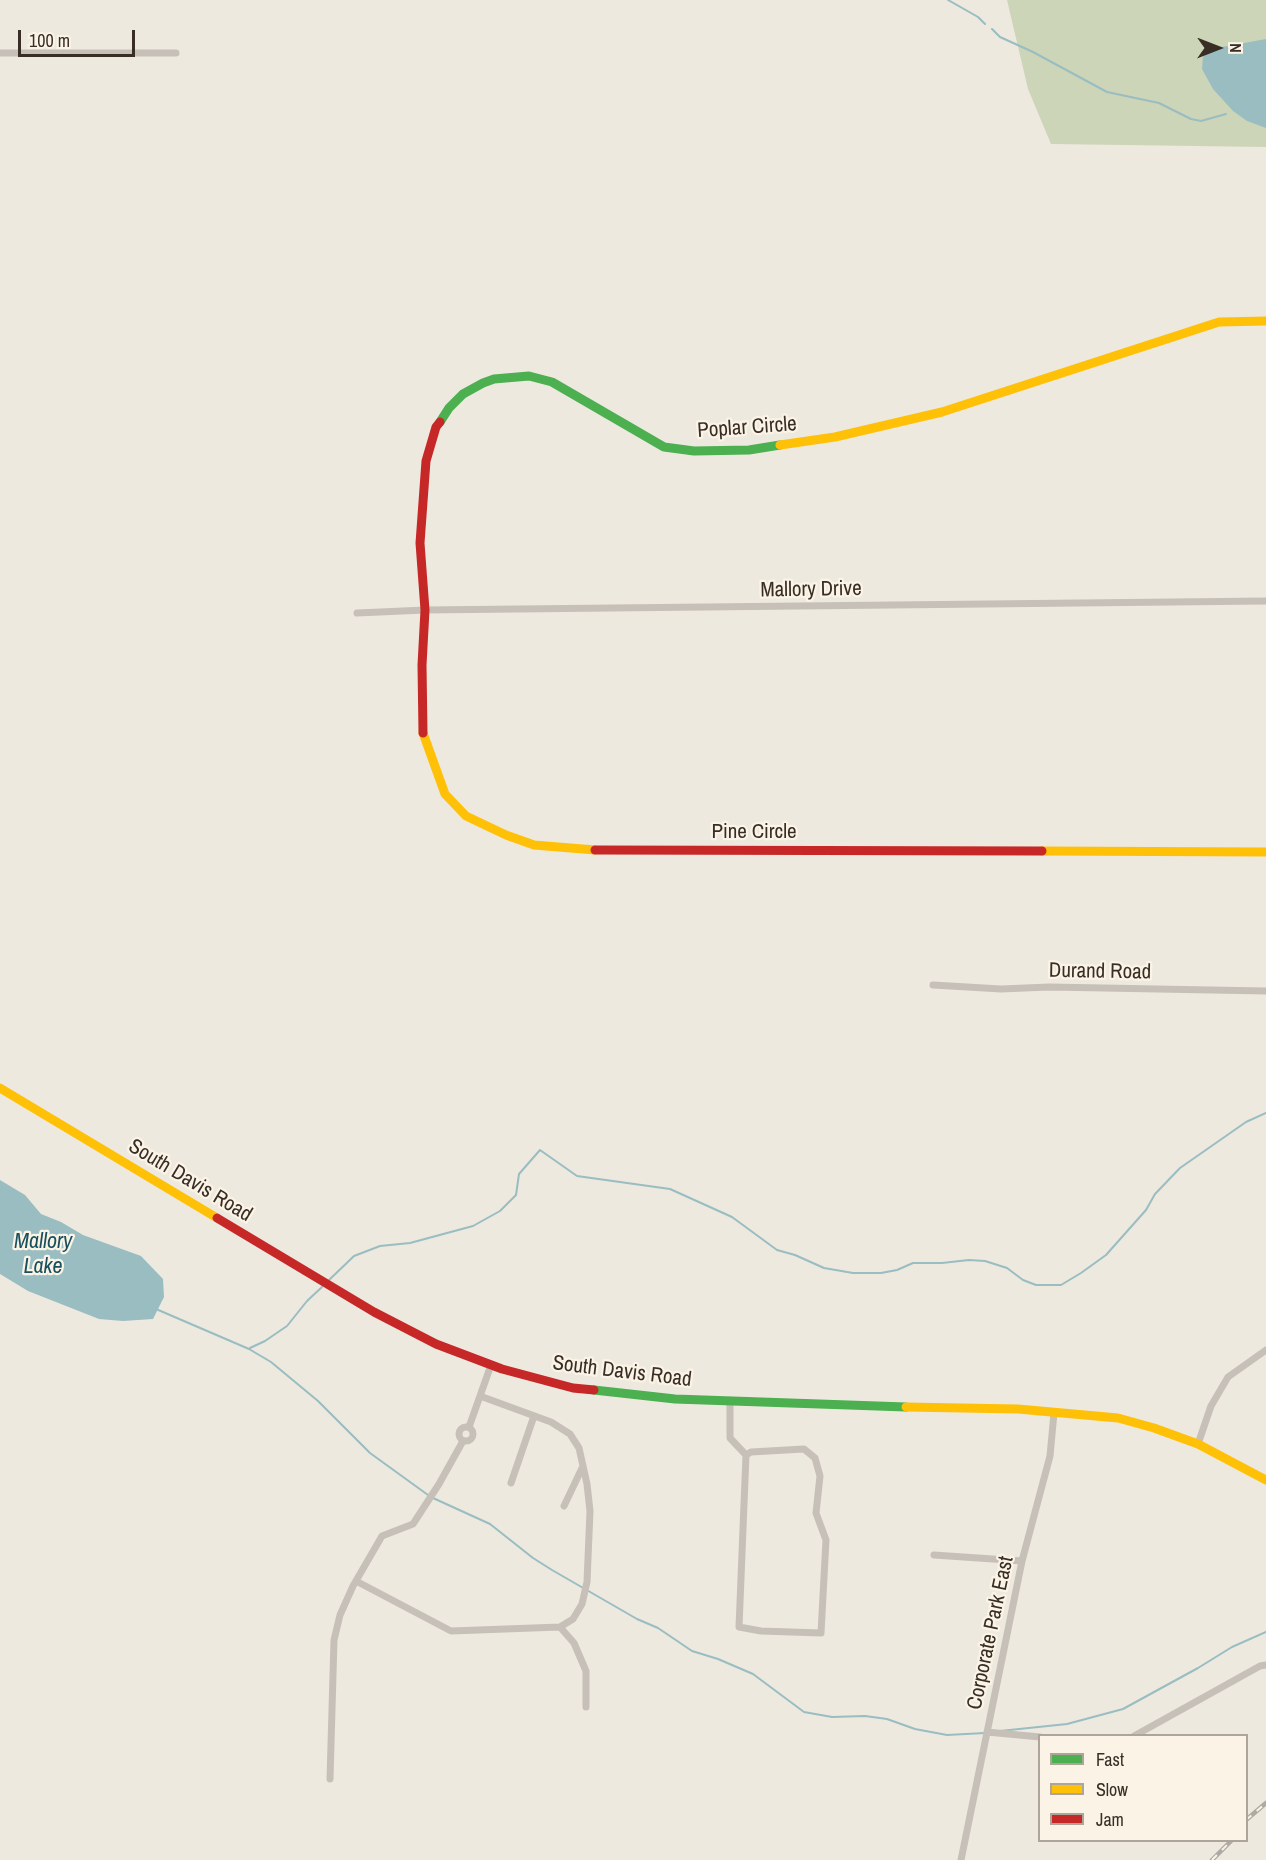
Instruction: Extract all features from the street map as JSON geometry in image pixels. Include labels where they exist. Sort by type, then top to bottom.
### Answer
[{"type":"street","points":[[0,53],[176,54]]},
{"type":"street","name":"Poplar Circle","points":[[425,610],[420,543],[428,449],[436,427],[449,408],[463,394],[483,383],[517,376],[552,382],[664,447],[694,451],[749,450],[835,437],[942,412],[1219,322],[1266,321]]},
{"type":"street","name":"Mallory Drive","points":[[357,613],[425,610],[1266,601]]},
{"type":"street","name":"Pine Circle","points":[[425,610],[422,656],[422,731],[445,794],[466,816],[534,845],[598,850],[1266,852]]},
{"type":"street","name":"Durand Road","points":[[933,985],[1000,989],[1049,987],[1108,990],[1266,991]]},
{"type":"street","name":"South Davis Road","points":[[0,1088],[374,1312],[436,1344],[491,1365],[573,1388],[675,1399],[936,1409],[1018,1409],[1118,1418],[1198,1444],[1266,1480]]},
{"type":"street","points":[[1198,1444],[1211,1406],[1228,1377],[1266,1350]]},
{"type":"street","points":[[330,1779],[334,1640],[340,1615],[356,1581],[382,1536],[413,1524],[440,1484],[464,1441],[469,1441],[473,1435],[469,1427],[491,1365]]},
{"type":"street","points":[[356,1581],[451,1631],[560,1627],[573,1619],[582,1604],[587,1582],[590,1511],[579,1448],[570,1434],[551,1422],[480,1396]]},
{"type":"street","points":[[730,1401],[730,1438],[746,1455],[739,1627],[760,1631],[821,1633],[826,1540],[816,1513],[820,1476],[814,1458],[804,1449],[751,1452],[746,1455]]},
{"type":"street","name":"Corporate Park East","points":[[961,1860],[1022,1561],[1050,1456],[1054,1413]]},
{"type":"street","points":[[511,1483],[534,1416]]},
{"type":"street","points":[[564,1506],[583,1466]]},
{"type":"street","points":[[934,1556],[1022,1561]]},
{"type":"street","points":[[560,1627],[574,1643],[586,1671],[586,1707]]},
{"type":"street","points":[[1138,1734],[1260,1666],[1266,1665]]},
{"type":"street","points":[[987,1732],[1038,1737]]},
{"type":"green space","points":[[1007,0],[1266,0],[1266,147],[1051,144],[1028,89]]},
{"type":"water","points":[[1266,39],[1266,128],[1247,121],[1233,111],[1213,89],[1202,69],[1203,57],[1211,49]]},
{"type":"water","name":"Mallory Lake","points":[[0,1180],[25,1195],[41,1214],[83,1235],[141,1256],[163,1279],[164,1297],[153,1319],[123,1321],[99,1319],[28,1291],[0,1274]]},
{"type":"waterway","points":[[948,0],[978,17],[985,24]]},
{"type":"waterway","points":[[992,29],[1000,37],[1107,92],[1159,103],[1191,119],[1201,121],[1226,114]]},
{"type":"waterway","points":[[328,1281],[354,1256],[380,1246],[410,1243],[473,1226],[500,1211],[516,1195],[519,1174],[540,1150],[577,1176],[670,1189],[732,1217],[777,1250],[824,1268],[853,1273],[881,1273],[897,1270],[913,1263],[985,1261],[1007,1268],[1023,1280],[1036,1285],[1061,1285],[1106,1255],[1146,1210],[1155,1194],[1180,1168],[1246,1122],[1266,1113]]},
{"type":"waterway","points":[[250,1348],[287,1326],[307,1301],[322,1287]]},
{"type":"waterway","points":[[156,1309],[249,1349],[271,1362],[318,1401],[370,1453],[428,1495]]},
{"type":"waterway","points":[[433,1498],[490,1524],[552,1570],[637,1619],[658,1628],[692,1651],[753,1674],[804,1712],[832,1717],[865,1716],[887,1719],[915,1729],[947,1735],[985,1733]]},
{"type":"waterway","points":[[1000,1731],[1067,1724],[1123,1709],[1232,1647],[1266,1632]]},
{"type":"railway","points":[[1248,1818],[1266,1803]]},
{"type":"railway","points":[[1212,1860],[1230,1842]]},
{"type":"traffic: fast","points":[[440,422],[449,408],[463,394],[483,383],[494,379],[529,376],[552,382],[664,447],[694,451],[749,450],[780,445]]},
{"type":"traffic: fast","points":[[594,1390],[675,1399],[906,1407]]},
{"type":"traffic: slow","points":[[780,445],[835,437],[942,412],[1219,322],[1266,321]]},
{"type":"traffic: slow","points":[[423,733],[445,794],[466,816],[534,845],[595,850]]},
{"type":"traffic: slow","points":[[1042,851],[1266,852]]},
{"type":"traffic: slow","points":[[0,1088],[217,1218]]},
{"type":"traffic: slow","points":[[906,1407],[1018,1409],[1118,1418],[1198,1444],[1266,1480]]},
{"type":"traffic: jam","points":[[423,733],[422,665],[425,610],[420,543],[426,461],[436,427],[440,422]]},
{"type":"traffic: jam","points":[[595,850],[1042,851]]},
{"type":"traffic: jam","points":[[217,1218],[374,1312],[436,1344],[502,1369],[573,1388],[594,1390]]}]
